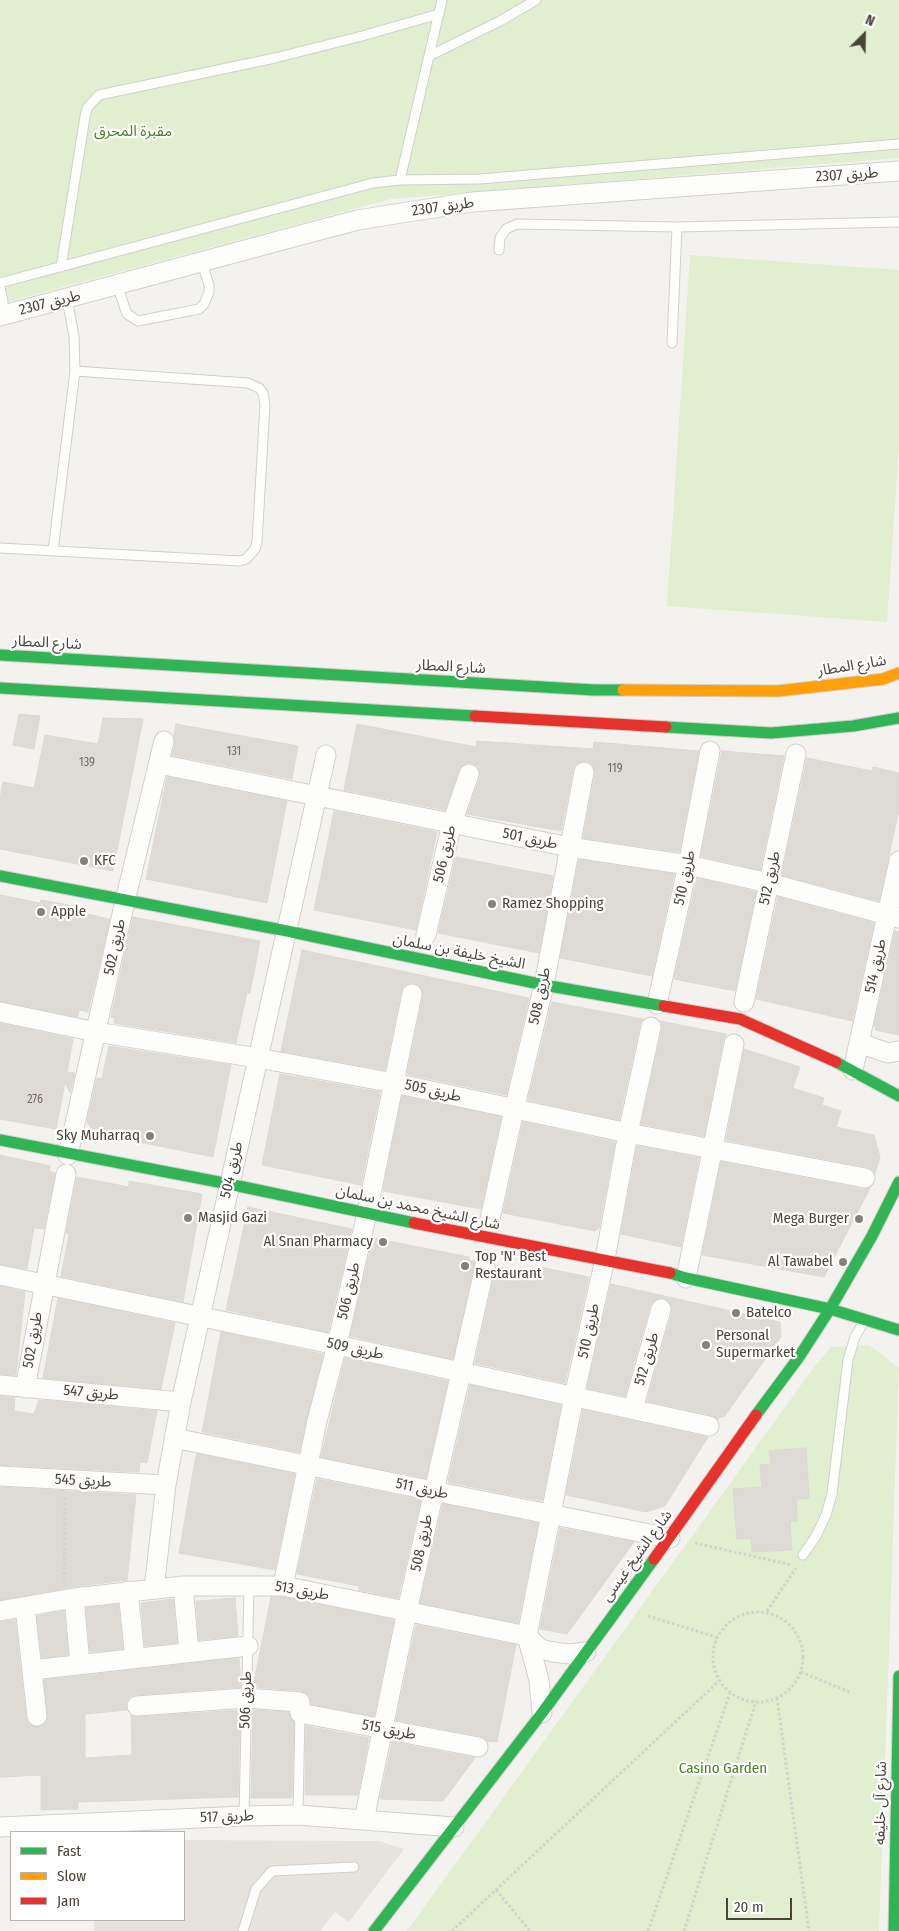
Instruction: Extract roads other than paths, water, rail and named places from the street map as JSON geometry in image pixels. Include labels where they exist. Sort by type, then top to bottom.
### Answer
[{"type":"street","name":"طريق 2307","points":[[1,316],[358,220],[472,202],[899,171]]},
{"type":"street","name":"شارع المطار","points":[[0,655],[594,690],[778,692],[883,678],[899,673]]},
{"type":"street","points":[[0,688],[771,733],[853,726],[899,718]]},
{"type":"street","points":[[853,726],[890,730]]},
{"type":"street","name":"طريق 502","points":[[68,1155],[125,900],[164,740]]},
{"type":"street","name":"طريق 510","points":[[657,1004],[688,865],[710,751]]},
{"type":"street","name":"طريق 512","points":[[744,1002],[796,754]]},
{"type":"street","name":"طريق 504","points":[[154,1589],[166,1485],[181,1402],[326,755]]},
{"type":"street","name":"طريق 501","points":[[159,764],[569,847],[688,865],[769,883],[893,917]]},
{"type":"street","name":"طريق 508","points":[[490,1219],[544,985],[584,772]]},
{"type":"street","name":"طريق 506","points":[[426,935],[452,823],[469,774]]},
{"type":"street","name":"طريق 514","points":[[854,1070],[859,1043],[893,917],[899,862]]},
{"type":"street","name":"الشيخ خليفة بن سلمان","points":[[0,876],[287,931],[544,985],[740,1019],[854,1070],[899,1096]]},
{"type":"street","name":"طريق 506","points":[[283,1586],[317,1421],[337,1345],[367,1213],[412,994]]},
{"type":"street","name":"طريق 505","points":[[0,1012],[96,1032],[258,1058],[394,1083],[514,1110],[864,1178]]},
{"type":"street","name":"طريق 510","points":[[527,1636],[574,1396],[651,1027]]},
{"type":"street","points":[[859,1043],[888,1052],[899,1051]]},
{"type":"street","points":[[686,1278],[734,1044]]},
{"type":"street","name":"شارع الشيخ محمد بن سلمان","points":[[0,1140],[68,1155],[229,1184],[492,1239],[604,1259],[830,1309],[899,1330]]},
{"type":"street","name":"طريق 502","points":[[25,1388],[43,1284],[66,1174]]},
{"type":"street","name":"شارع الشيخ عيسى","points":[[374,1931],[542,1712],[670,1538],[741,1435],[799,1357],[830,1309],[872,1236],[899,1182]]},
{"type":"street","name":"طريق 508","points":[[364,1820],[433,1491],[485,1266]]},
{"type":"street","name":"طريق 509","points":[[0,1276],[337,1345],[634,1408],[709,1426]]},
{"type":"street","name":"طريق 512","points":[[634,1408],[661,1309]]},
{"type":"street","name":"طريق 547","points":[[0,1384],[25,1388],[181,1402]]},
{"type":"street","name":"طريق 511","points":[[174,1438],[670,1538]]},
{"type":"street","name":"طريق 545","points":[[0,1476],[166,1485]]},
{"type":"street","points":[[183,1586],[189,1651]]},
{"type":"street","name":"طريق 513","points":[[0,1611],[74,1598],[183,1586],[283,1586],[527,1636],[540,1649],[547,1651],[570,1654],[586,1652]]},
{"type":"street","points":[[128,1591],[135,1658]]},
{"type":"street","points":[[74,1598],[80,1664]]},
{"type":"street","points":[[25,1607],[37,1716]]},
{"type":"street","points":[[527,1636],[540,1680],[542,1712]]},
{"type":"street","points":[[32,1670],[189,1651],[248,1646]]},
{"type":"street","name":"شارع آل خليفه","points":[[894,1931],[899,1678]]},
{"type":"street","name":"طريق 515","points":[[137,1706],[245,1698],[300,1702],[300,1713],[478,1747]]},
{"type":"street","name":"طريق 517","points":[[0,1827],[244,1816],[298,1816],[454,1827]]},
{"type":"lane","points":[[400,180],[442,0]]},
{"type":"lane","points":[[429,56],[500,21],[536,0]]},
{"type":"lane","points":[[61,267],[84,117],[87,108],[99,95],[275,58],[438,14]]},
{"type":"lane","points":[[0,283],[346,190],[400,180],[480,179],[899,144]]},
{"type":"lane","points":[[499,250],[500,238],[506,228],[517,224],[677,227],[899,222]]},
{"type":"lane","points":[[672,344],[677,227]]},
{"type":"lane","points":[[117,285],[127,314],[138,322],[199,309],[204,304],[209,292],[209,285],[202,262]]},
{"type":"lane","points":[[0,287],[3,302],[1,316]]},
{"type":"lane","points":[[53,551],[75,371],[74,336],[67,299]]},
{"type":"lane","points":[[0,548],[240,561],[251,555],[257,542],[265,405],[263,393],[259,388],[248,383],[75,371]]},
{"type":"lane","points":[[803,1556],[826,1516],[832,1494],[848,1360],[854,1338],[865,1319]]},
{"type":"lane","name":"طريق 506","points":[[244,1816],[245,1698],[249,1585]]},
{"type":"lane","points":[[298,1816],[300,1713]]},
{"type":"lane","points":[[243,1931],[256,1889],[272,1871],[354,1867]]},
{"type":"place","name":"KFC","points":[[84,861]]},
{"type":"place","name":"Ramez Shopping","points":[[492,904]]},
{"type":"place","name":"Apple","points":[[41,912]]},
{"type":"place","name":"Sky Muharraq","points":[[150,1136]]},
{"type":"place","name":"Masjid Gazi","points":[[188,1218]]},
{"type":"place","name":"Mega Burger","points":[[859,1219]]},
{"type":"place","name":"Al Snan Pharmacy","points":[[383,1242]]},
{"type":"place","name":"Al Tawabel","points":[[843,1262]]},
{"type":"place","name":"Top 'N' Best Restaurant","points":[[465,1266]]},
{"type":"place","name":"Batelco","points":[[736,1313]]},
{"type":"place","name":"Personal Supermarket","points":[[706,1345]]},
{"type":"park label","name":"مقبرة المحرق","points":[[133,132]]},
{"type":"park label","name":"Casino Garden","points":[[723,1769]]}]
